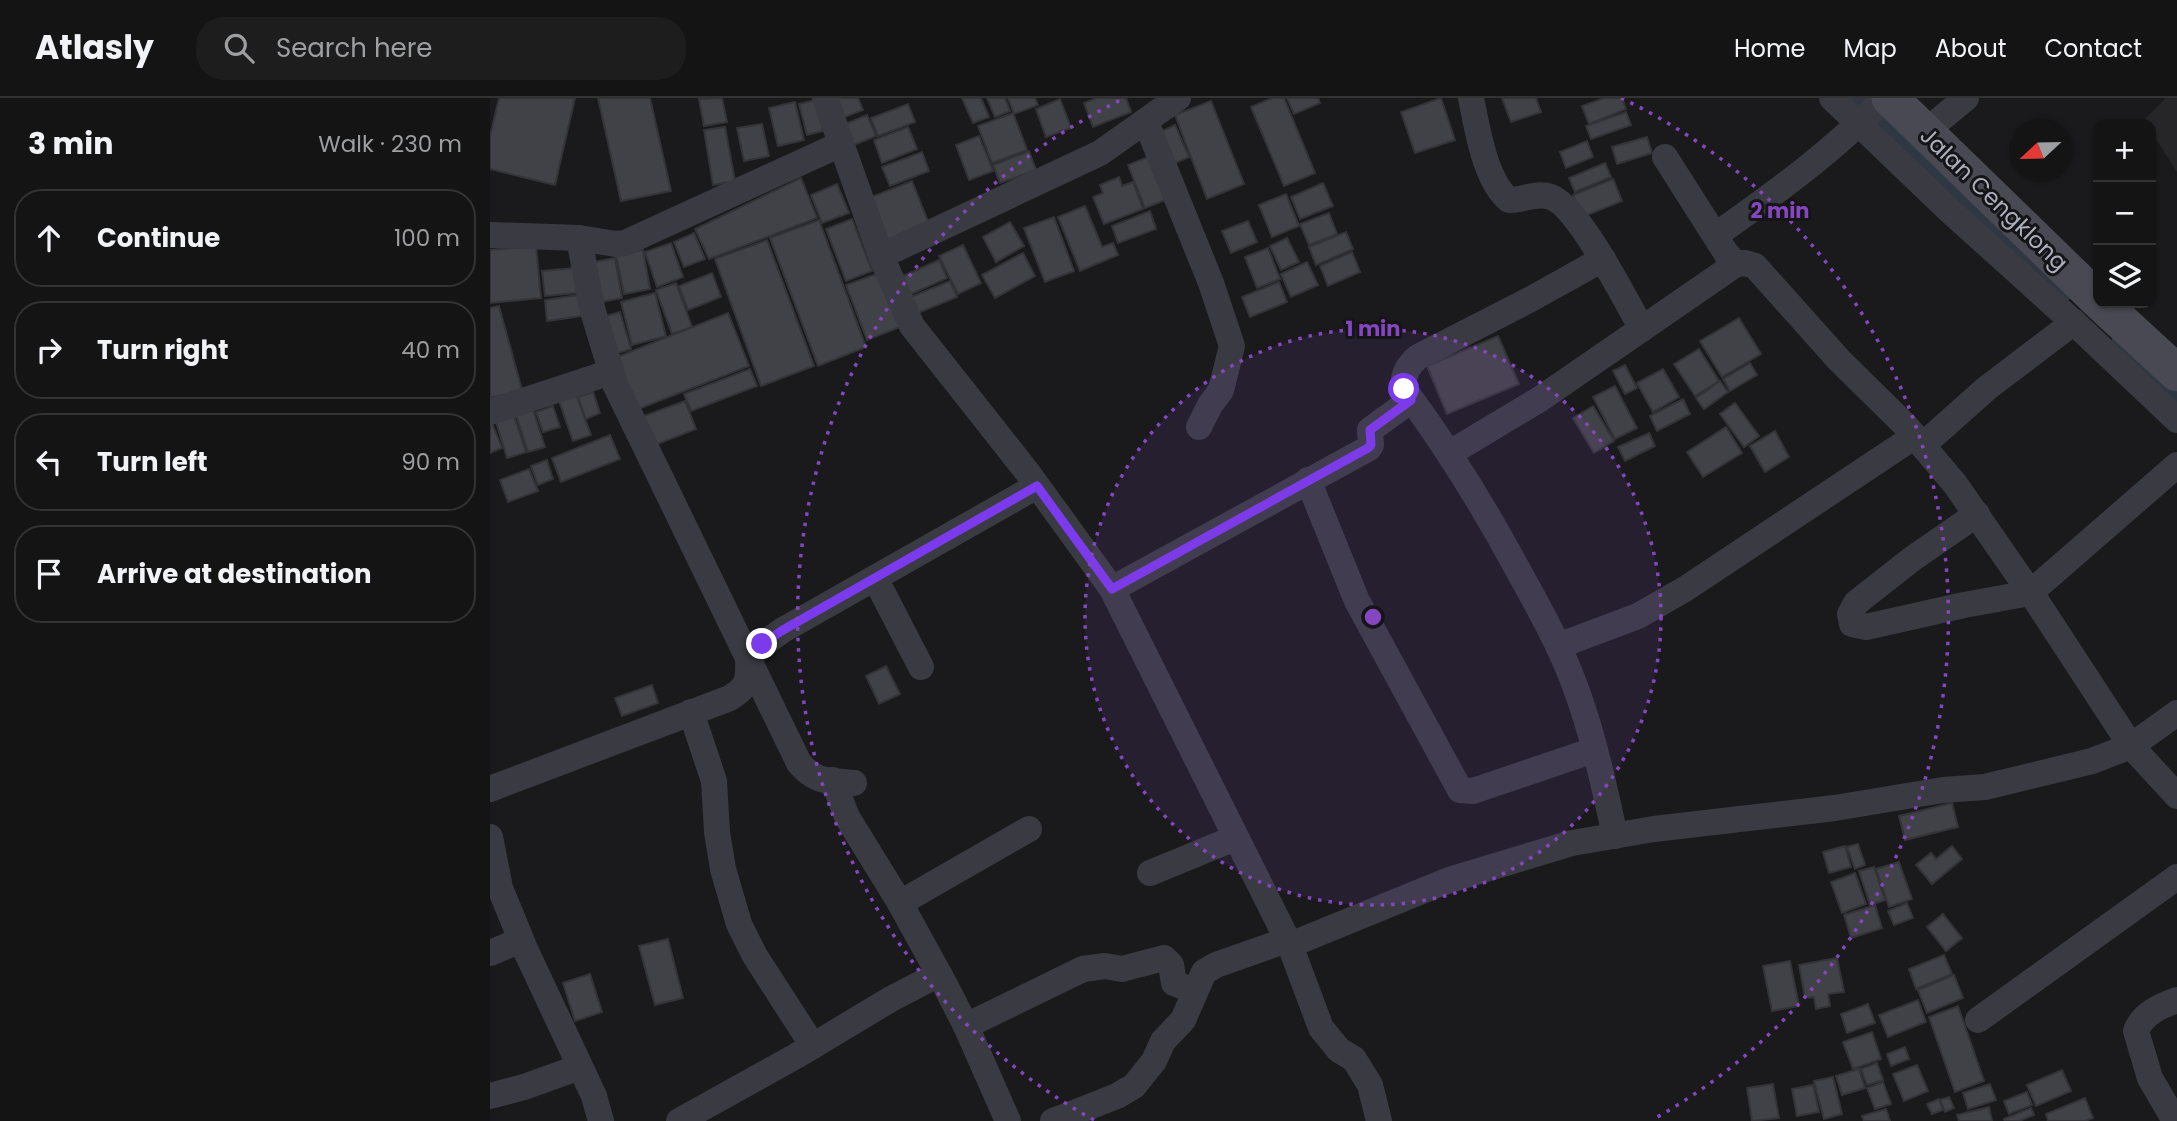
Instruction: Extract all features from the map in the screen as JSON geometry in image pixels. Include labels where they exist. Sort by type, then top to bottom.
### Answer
[{"type":"main road","name":"Jalan Cengklong","points":[[1875,109],[1925,132],[1964,197],[2029,259],[2094,315],[2177,373]]},
{"type":"street","points":[[825,98],[881,256],[912,326],[1037,486],[1112,589],[1289,943],[1321,1028],[1339,1050],[1354,1059],[1370,1085],[1379,1121]]},
{"type":"street","points":[[1471,98],[1481,144],[1503,195],[1509,200],[1532,195],[1555,198],[1567,208],[1603,259],[1642,329]]},
{"type":"street","points":[[1832,98],[1875,109],[1964,197]]},
{"type":"street","points":[[1925,132],[1966,98]]},
{"type":"street","points":[[881,256],[1100,153],[1162,106],[1211,283],[1232,346],[1221,390],[1199,426]]},
{"type":"street","points":[[1716,236],[1767,199],[1875,109]]},
{"type":"street","points":[[490,235],[579,238],[625,243],[841,144]]},
{"type":"street","points":[[1665,157],[1726,253],[1736,264]]},
{"type":"street","points":[[579,238],[592,308],[611,372],[652,464],[799,763],[810,776],[844,781],[847,817],[900,903],[939,974],[966,1026],[1008,1121]]},
{"type":"street","points":[[1603,259],[1418,358],[1410,365],[1404,377],[1404,389],[1450,453],[1490,518],[1558,646],[1575,686],[1615,836]]},
{"type":"street","points":[[1450,453],[1540,399],[1736,264],[1755,266],[1839,360],[1919,441],[1977,514],[2131,746],[2177,796]]},
{"type":"street","points":[[1558,646],[1638,616],[1666,601],[1919,441],[1987,388],[2094,315],[2177,420]]},
{"type":"street","points":[[490,412],[611,372]]},
{"type":"street","points":[[1112,589],[1368,448],[1371,445],[1370,430],[1411,400]]},
{"type":"street","points":[[1977,514],[1912,559],[1856,603],[1850,614],[1852,624],[1867,627],[2031,593],[2177,465]]},
{"type":"street","points":[[1308,480],[1357,601],[1460,790],[1473,791],[1594,750]]},
{"type":"street","points":[[748,655],[783,630],[1037,486]]},
{"type":"street","points":[[875,578],[921,667]]},
{"type":"street","points":[[490,789],[730,698],[743,690],[748,680],[748,655]]},
{"type":"street","points":[[691,712],[714,781],[717,832],[723,869],[739,924],[755,956],[813,1046]]},
{"type":"street","points":[[1053,1121],[1117,1096],[1134,1086],[1154,1061],[1163,1041],[1183,1020],[1204,972],[1216,965],[1289,943],[1449,880],[1572,843],[1654,829],[1835,807],[1944,790],[1985,787],[2092,761],[2131,746],[2177,713]]},
{"type":"street","points":[[900,903],[1029,829]]},
{"type":"street","points":[[490,837],[495,890],[580,1067],[598,1107],[601,1121]]},
{"type":"street","points":[[1150,873],[1235,838]]},
{"type":"street","points":[[1978,1020],[2177,877]]},
{"type":"street","points":[[490,953],[521,940]]},
{"type":"street","points":[[966,1026],[1091,967],[1122,969],[1163,958],[1171,965],[1174,983],[1194,991]]},
{"type":"street","points":[[679,1121],[939,974]]},
{"type":"street","points":[[2175,1121],[2150,1078],[2136,1031],[2154,1010],[2177,999]]},
{"type":"street","points":[[490,1096],[580,1067]]},
{"type":"shaded area","points":[[2166,98],[2177,98],[2177,172],[2156,139],[2156,119],[2145,119]]},
{"type":"building","points":[[499,98],[575,98],[555,185],[490,169],[490,136]]},
{"type":"building","points":[[598,98],[650,98],[671,191],[621,201]]},
{"type":"building","points":[[722,98],[727,122],[704,126],[699,99]]},
{"type":"building","points":[[834,98],[858,98],[863,110],[842,118]]},
{"type":"building","points":[[962,98],[981,98],[989,117],[973,123]]},
{"type":"building","points":[[987,98],[1005,98],[1010,111],[995,117]]},
{"type":"building","points":[[1008,98],[1035,98],[1038,105],[1014,114]]},
{"type":"building","points":[[1097,98],[1126,98],[1131,112],[1093,127],[1084,103]]},
{"type":"building","points":[[1272,98],[1284,98],[1315,173],[1284,186],[1251,107]]},
{"type":"building","points":[[1287,98],[1318,98],[1320,103],[1294,114]]},
{"type":"building","points":[[1441,98],[1455,140],[1415,153],[1401,112]]},
{"type":"building","points":[[1502,98],[1536,98],[1541,112],[1511,122]]},
{"type":"building","points":[[1604,98],[1622,98],[1626,109],[1589,124],[1582,106]]},
{"type":"building","points":[[1060,99],[1071,128],[1046,137],[1036,109]]},
{"type":"building","points":[[816,100],[823,131],[807,135],[799,104]]},
{"type":"building","points":[[1211,101],[1244,184],[1207,199],[1175,115]]},
{"type":"building","points":[[795,102],[804,140],[778,146],[769,108]]},
{"type":"building","points":[[908,104],[915,122],[878,136],[871,118]]},
{"type":"building","points":[[1626,112],[1631,125],[1591,139],[1586,126]]},
{"type":"building","points":[[1013,113],[1027,150],[992,163],[978,126]]},
{"type":"building","points":[[867,115],[876,136],[854,145],[845,124]]},
{"type":"building","points":[[762,124],[769,156],[744,161],[737,128]]},
{"type":"building","points":[[1175,125],[1189,157],[1173,164],[1160,132]]},
{"type":"building","points":[[725,127],[735,181],[713,185],[704,130]]},
{"type":"building","points":[[908,127],[917,149],[882,163],[874,140]]},
{"type":"building","points":[[979,136],[993,171],[969,180],[956,145]]},
{"type":"building","points":[[1647,137],[1652,153],[1617,164],[1612,147]]},
{"type":"building","points":[[1587,141],[1593,157],[1566,168],[1560,152]]},
{"type":"building","points":[[1029,151],[1036,170],[1000,183],[993,165]]},
{"type":"building","points":[[922,152],[929,171],[890,186],[882,167]]},
{"type":"building","points":[[1156,154],[1173,197],[1145,208],[1128,165]]},
{"type":"building","points":[[1605,163],[1611,177],[1575,192],[1569,178]]},
{"type":"building","points":[[1119,177],[1122,186],[1133,182],[1143,209],[1104,224],[1093,197],[1103,193],[1100,185]]},
{"type":"building","points":[[801,178],[817,218],[709,259],[695,229]]},
{"type":"building","points":[[1613,179],[1622,201],[1582,217],[1573,195]]},
{"type":"building","points":[[912,181],[929,224],[886,241],[869,198]]},
{"type":"building","points":[[1323,183],[1333,206],[1300,219],[1291,197]]},
{"type":"building","points":[[837,184],[849,213],[822,223],[811,195]]},
{"type":"building","points":[[1286,194],[1299,226],[1272,237],[1259,205]]},
{"type":"building","points":[[1085,206],[1102,247],[1113,243],[1118,255],[1080,271],[1058,217]]},
{"type":"building","points":[[1150,211],[1156,229],[1118,243],[1112,226]]},
{"type":"building","points":[[1329,213],[1337,234],[1309,245],[1300,224]]},
{"type":"building","points":[[1054,217],[1074,271],[1045,282],[1024,228]]},
{"type":"building","points":[[852,219],[872,271],[846,281],[826,229]]},
{"type":"building","points":[[819,220],[866,347],[818,366],[770,238]]},
{"type":"building","points":[[1248,221],[1257,242],[1231,253],[1222,231]]},
{"type":"building","points":[[1010,222],[1024,246],[996,262],[983,237]]},
{"type":"building","points":[[1346,232],[1353,249],[1316,265],[1309,247]]},
{"type":"building","points":[[694,233],[705,259],[684,267],[674,242]]},
{"type":"building","points":[[1287,238],[1299,262],[1281,270],[1270,246]]},
{"type":"building","points":[[767,240],[814,366],[761,386],[715,259]]},
{"type":"building","points":[[671,243],[683,277],[657,287],[645,252]]},
{"type":"building","points":[[963,245],[981,283],[958,294],[939,256]]},
{"type":"building","points":[[536,246],[541,298],[490,303],[490,250]]},
{"type":"building","points":[[1268,248],[1280,279],[1257,288],[1245,257]]},
{"type":"building","points":[[643,250],[650,289],[624,294],[616,255]]},
{"type":"building","points":[[1352,252],[1360,272],[1328,286],[1320,266]]},
{"type":"building","points":[[1023,253],[1035,276],[995,298],[982,275]]},
{"type":"building","points":[[615,258],[622,298],[596,303],[589,263]]},
{"type":"building","points":[[939,260],[947,278],[900,299],[892,281]]},
{"type":"building","points":[[1307,262],[1318,285],[1291,297],[1281,274]]},
{"type":"building","points":[[574,268],[577,293],[545,296],[542,271]]},
{"type":"building","points":[[712,273],[721,297],[688,310],[679,286]]},
{"type":"building","points":[[879,273],[900,327],[867,340],[846,285]]},
{"type":"building","points":[[950,281],[957,297],[908,317],[901,301]]},
{"type":"building","points":[[1279,282],[1287,302],[1250,317],[1242,297]]},
{"type":"building","points":[[676,283],[692,327],[672,334],[656,290]]},
{"type":"building","points":[[655,293],[666,336],[632,345],[621,302]]},
{"type":"building","points":[[579,295],[582,316],[547,321],[545,300]]},
{"type":"building","points":[[499,306],[522,390],[490,398],[490,308]]},
{"type":"building","points":[[620,312],[631,349],[607,356],[596,319]]},
{"type":"building","points":[[728,313],[749,366],[633,411],[612,359]]},
{"type":"building","points":[[1739,318],[1761,354],[1722,377],[1700,341]]},
{"type":"building","points":[[1498,336],[1519,384],[1447,414],[1427,366]]},
{"type":"building","points":[[1699,349],[1719,381],[1695,396],[1674,364]]},
{"type":"building","points":[[1750,363],[1757,375],[1730,391],[1723,379]]},
{"type":"building","points":[[1625,365],[1637,388],[1625,394],[1613,371]]},
{"type":"building","points":[[750,369],[757,386],[691,411],[684,394]]},
{"type":"building","points":[[1663,369],[1679,397],[1653,412],[1637,383]]},
{"type":"building","points":[[1720,381],[1728,392],[1704,409],[1696,398]]},
{"type":"building","points":[[1615,386],[1637,428],[1615,439],[1593,397]]},
{"type":"building","points":[[575,392],[591,435],[573,441],[558,398]]},
{"type":"building","points":[[593,392],[600,413],[586,419],[578,397]]},
{"type":"building","points":[[1683,399],[1690,414],[1657,431],[1650,416]]},
{"type":"building","points":[[685,401],[696,429],[652,446],[641,417]]},
{"type":"building","points":[[1735,403],[1759,436],[1744,447],[1720,414]]},
{"type":"building","points":[[553,406],[560,427],[543,432],[536,412]]},
{"type":"building","points":[[1593,406],[1614,441],[1594,453],[1573,418]]},
{"type":"building","points":[[532,407],[545,447],[528,452],[515,412]]},
{"type":"building","points":[[514,416],[526,452],[507,458],[496,422]]},
{"type":"building","points":[[492,423],[502,448],[490,453],[490,424]]},
{"type":"building","points":[[1726,427],[1742,453],[1703,477],[1687,452]]},
{"type":"building","points":[[1775,431],[1789,457],[1765,472],[1750,446]]},
{"type":"building","points":[[1649,433],[1655,446],[1625,461],[1618,447]]},
{"type":"building","points":[[610,435],[620,459],[561,482],[552,458]]},
{"type":"building","points":[[547,460],[553,479],[538,485],[531,466]]},
{"type":"building","points":[[529,469],[538,491],[508,502],[500,480]]},
{"type":"building","points":[[886,666],[900,694],[879,704],[866,676]]},
{"type":"building","points":[[652,685],[658,703],[622,716],[615,698]]},
{"type":"building","points":[[1952,803],[1958,827],[1905,840],[1899,816]]},
{"type":"building","points":[[1858,844],[1865,865],[1855,869],[1847,847]]},
{"type":"building","points":[[1845,846],[1851,867],[1829,873],[1823,852]]},
{"type":"building","points":[[1952,846],[1962,859],[1932,884],[1916,865],[1931,853],[1936,859]]},
{"type":"building","points":[[1899,862],[1912,899],[1889,907],[1876,869]]},
{"type":"building","points":[[1874,867],[1885,900],[1870,905],[1859,871]]},
{"type":"building","points":[[1855,873],[1866,904],[1842,913],[1831,882]]},
{"type":"building","points":[[1907,903],[1913,918],[1894,925],[1888,911]]},
{"type":"building","points":[[1875,905],[1882,928],[1851,938],[1844,915]]},
{"type":"building","points":[[1943,914],[1962,938],[1946,951],[1927,927]]},
{"type":"building","points":[[668,939],[683,998],[655,1005],[639,946]]},
{"type":"building","points":[[1944,955],[1952,974],[1916,989],[1909,969]]},
{"type":"building","points":[[1837,958],[1844,992],[1828,994],[1830,1006],[1816,1009],[1814,997],[1805,998],[1799,965]]},
{"type":"building","points":[[1790,961],[1799,1006],[1772,1011],[1763,966]]},
{"type":"building","points":[[590,974],[602,1012],[575,1021],[563,983]]},
{"type":"building","points":[[1954,975],[1963,998],[1927,1013],[1918,990]]},
{"type":"building","points":[[1918,1000],[1926,1022],[1888,1037],[1879,1015]]},
{"type":"building","points":[[1868,1004],[1875,1023],[1847,1033],[1841,1014]]},
{"type":"building","points":[[1958,1006],[1984,1081],[1955,1092],[1929,1017]]},
{"type":"building","points":[[1872,1032],[1881,1059],[1853,1069],[1843,1042]]},
{"type":"building","points":[[1905,1047],[1909,1059],[1891,1066],[1887,1054]]},
{"type":"building","points":[[1877,1063],[1883,1080],[1867,1085],[1861,1069]]},
{"type":"building","points":[[1917,1065],[1928,1091],[1904,1101],[1893,1074]]},
{"type":"building","points":[[1859,1069],[1865,1088],[1842,1095],[1836,1076]]},
{"type":"building","points":[[2062,1070],[2071,1091],[2036,1106],[2027,1085]]},
{"type":"building","points":[[1833,1077],[1842,1114],[1824,1119],[1814,1081]]},
{"type":"building","points":[[1883,1082],[1891,1104],[1875,1109],[1867,1088]]},
{"type":"building","points":[[1773,1084],[1779,1118],[1752,1121],[1747,1088]]},
{"type":"building","points":[[1990,1084],[1996,1100],[1968,1109],[1963,1093]]},
{"type":"building","points":[[1813,1085],[1819,1112],[1797,1116],[1792,1089]]},
{"type":"building","points":[[2027,1092],[2032,1105],[2009,1114],[2004,1101]]},
{"type":"building","points":[[1949,1097],[1954,1108],[1945,1112],[1940,1100]]},
{"type":"building","points":[[2085,1098],[2093,1118],[2085,1121],[2048,1121],[2046,1114]]},
{"type":"building","points":[[1939,1099],[1943,1110],[1932,1114],[1927,1104]]},
{"type":"building","points":[[1989,1107],[1992,1121],[1959,1121],[1957,1115]]},
{"type":"building","points":[[2031,1108],[2034,1115],[2019,1121],[2004,1119]]},
{"type":"building","points":[[1886,1109],[1890,1121],[1864,1121],[1862,1116]]},
{"type":"waterway","points":[[1859,98],[2062,290]]},
{"type":"waterway","points":[[2122,346],[2177,399]]},
{"type":"route","points":[[762,644],[1037,486],[1112,589],[1368,448],[1371,445],[1370,430],[1411,400],[1404,389]]}]
